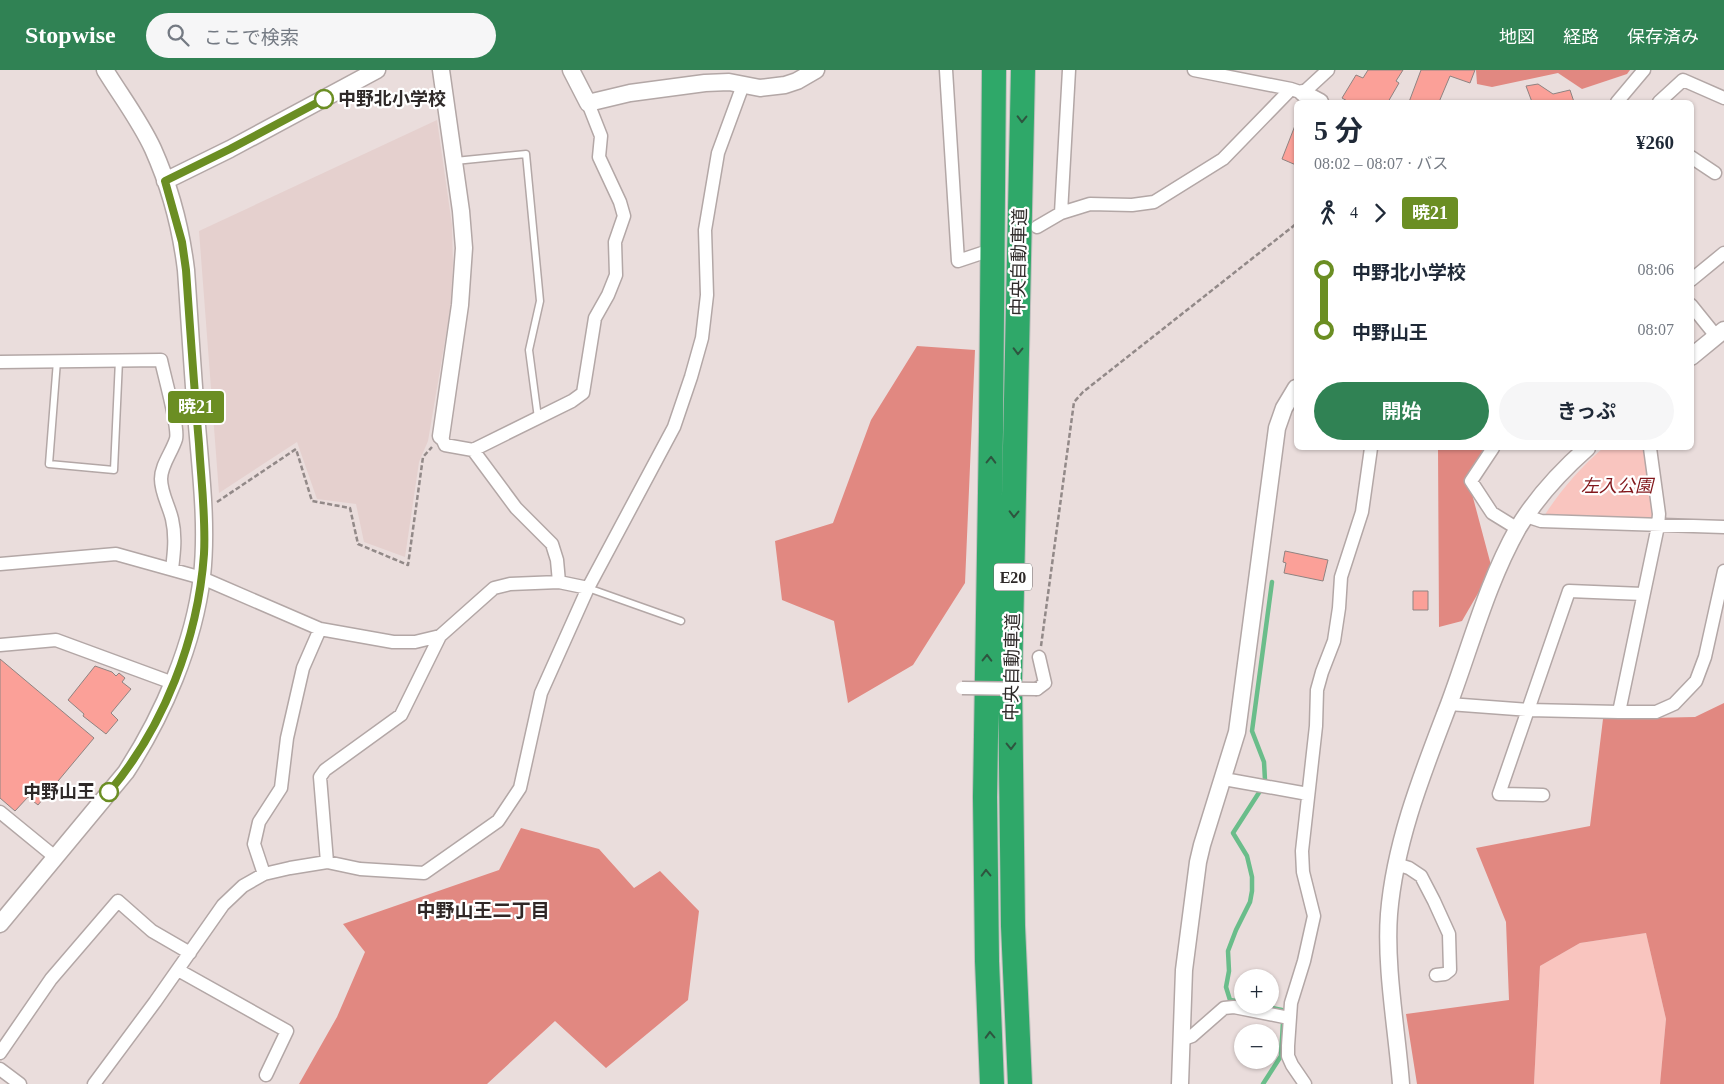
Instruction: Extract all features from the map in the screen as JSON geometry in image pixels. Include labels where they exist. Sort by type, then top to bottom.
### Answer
[{"type":"highway","name":"中央自動車道","points":[[992,1084],[987,961],[985,798],[994,70]]},
{"type":"highway","name":"中央自動車道","points":[[1020,1084],[1013,926],[1010,682],[1023,70]]},
{"type":"street","points":[[0,924],[126,772],[150,731],[182,662],[202,578],[204,551],[203,506],[186,270],[180,233],[165,181],[152,148],[105,70]]},
{"type":"street","points":[[165,181],[230,149],[377,70]]},
{"type":"street","points":[[441,70],[463,230],[463,277],[441,436],[446,445],[473,450],[572,401],[583,393],[595,318],[608,295],[616,275],[617,263],[614,242],[624,216],[620,202],[598,157],[601,136],[588,103],[571,70]]},
{"type":"street","points":[[588,103],[630,93],[733,79],[760,88],[785,85],[797,81],[816,70]]},
{"type":"street","points":[[946,70],[958,261],[982,253]]},
{"type":"street","points":[[1061,213],[1069,70]]},
{"type":"street","points":[[1194,70],[1297,91],[1316,100]]},
{"type":"street","points":[[1037,227],[1061,213],[1090,204],[1132,205],[1154,202],[1223,159],[1297,91],[1328,70]]},
{"type":"street","points":[[1619,100],[1644,70]]},
{"type":"street","points":[[94,1084],[223,905],[243,886],[264,874],[327,862],[360,869],[424,873],[498,821],[520,788],[542,693],[588,588],[674,427],[691,377],[703,330],[707,295],[705,230],[733,79]]},
{"type":"street","points":[[1661,100],[1683,80],[1724,98]]},
{"type":"street","points":[[1694,159],[1715,173]]},
{"type":"street","points":[[1694,278],[1724,253]]},
{"type":"street","points":[[1694,308],[1720,333],[1694,355]]},
{"type":"street","points":[[0,362],[119,359],[161,360],[174,415],[176,437],[161,478],[164,494],[173,520],[175,541],[172,569]]},
{"type":"street","points":[[1180,1084],[1184,970],[1200,854],[1238,732],[1277,428],[1284,408],[1294,391]]},
{"type":"street","points":[[473,450],[516,508],[552,544],[557,560],[559,582]]},
{"type":"street","points":[[1305,1084],[1288,1056],[1289,1018],[1291,1003],[1304,961],[1314,916],[1304,872],[1302,851],[1316,726],[1317,690],[1334,641],[1341,577],[1362,512],[1371,450]]},
{"type":"street","points":[[1492,450],[1471,481],[1492,513],[1522,522],[1724,527]]},
{"type":"street","points":[[1402,1084],[1390,960],[1389,916],[1396,864],[1409,815],[1480,615],[1499,569],[1522,522],[1557,476],[1585,450]]},
{"type":"street","points":[[1619,712],[1658,526],[1659,514],[1650,450]]},
{"type":"street","points":[[0,564],[116,554],[202,578],[320,629],[393,642],[415,642],[440,636]]},
{"type":"street","points":[[1449,704],[1528,710],[1619,712],[1656,712],[1674,704],[1696,681],[1705,657],[1724,571]]},
{"type":"street","points":[[327,862],[320,777],[325,770],[402,715],[440,636],[494,588],[510,584],[559,582],[588,588]]},
{"type":"street","points":[[1543,795],[1499,794],[1569,591],[1643,594]]},
{"type":"street","points":[[264,874],[254,844],[259,822],[281,788],[287,738],[303,668],[320,629]]},
{"type":"street","points":[[0,646],[56,640],[173,683]]},
{"type":"street","points":[[962,688],[1037,689],[1045,683],[1039,657]]},
{"type":"street","points":[[1224,779],[1308,794]]},
{"type":"street","points":[[0,812],[55,857]]},
{"type":"street","points":[[1396,864],[1409,868],[1421,876],[1449,934],[1450,970],[1445,974],[1436,975]]},
{"type":"street","points":[[0,1053],[51,978],[118,902],[152,931],[190,953]]},
{"type":"street","points":[[178,970],[287,1031],[266,1075]]},
{"type":"street","points":[[1181,1040],[1192,1036],[1224,1008],[1234,1007],[1289,1018]]},
{"type":"street","points":[[0,1069],[20,1084]]},
{"type":"lane","points":[[454,161],[526,154],[540,301],[529,350],[538,418]]},
{"type":"lane","points":[[57,361],[49,464],[114,470],[119,359]]},
{"type":"lane","points":[[588,588],[681,621]]},
{"type":"path","points":[[1039,657],[1074,402],[1083,392],[1294,226]]},
{"type":"path","points":[[203,506],[219,502],[296,449],[312,502],[350,508],[358,544],[408,565],[423,457],[441,436]]},
{"type":"shaded area","points":[[1476,70],[1630,70],[1627,74],[1582,89],[1558,73],[1492,87],[1477,84]]},
{"type":"shaded area","points":[[437,120],[452,225],[453,265],[450,311],[428,441],[419,462],[405,557],[364,542],[356,504],[317,499],[297,442],[219,493],[199,231]]},
{"type":"shaded area","points":[[917,346],[975,350],[965,583],[913,665],[848,703],[834,621],[782,600],[775,541],[833,523],[871,420]]},
{"type":"shaded area","points":[[1438,450],[1495,450],[1467,475],[1492,569],[1462,621],[1439,627]]},
{"type":"shaded area","points":[[1724,703],[1724,1084],[1660,1084],[1666,1019],[1646,933],[1580,943],[1540,966],[1534,1084],[1417,1084],[1406,1014],[1509,1000],[1506,922],[1476,848],[1590,826],[1603,719],[1695,717]]},
{"type":"shaded area","points":[[521,828],[599,849],[634,888],[660,871],[699,911],[688,1000],[606,1068],[555,1021],[487,1084],[299,1084],[337,1017],[365,952],[343,924],[499,870]]},
{"type":"green space","name":"左入公園","points":[[1601,450],[1650,450],[1658,526],[1541,521],[1569,482]]},
{"type":"green space","points":[[1646,933],[1666,1019],[1660,1084],[1534,1084],[1540,966],[1580,943]]},
{"type":"building","points":[[1368,70],[1403,70],[1396,81],[1399,83],[1389,100],[1346,100],[1342,98],[1356,75],[1363,78]]},
{"type":"building","points":[[1421,70],[1475,70],[1470,83],[1450,76],[1440,100],[1410,100]]},
{"type":"building","points":[[1538,84],[1553,94],[1570,90],[1573,100],[1531,100],[1526,86]]},
{"type":"building","points":[[1294,128],[1294,164],[1282,159]]},
{"type":"building","points":[[1285,551],[1328,560],[1323,581],[1284,573],[1286,563],[1283,562]]},
{"type":"building","points":[[1413,591],[1428,591],[1428,610],[1413,610]]},
{"type":"building","points":[[0,659],[94,738],[38,805],[28,797],[15,811],[0,798]]},
{"type":"building","points":[[95,666],[112,672],[116,676],[119,673],[125,678],[122,682],[131,689],[111,713],[118,720],[106,734],[83,716],[84,714],[68,700]]},
{"type":"waterway","points":[[1265,780],[1264,762],[1252,731],[1272,582]]},
{"type":"waterway","points":[[1234,1001],[1230,1000],[1226,987],[1229,971],[1228,951],[1250,902],[1252,877],[1247,856],[1233,833],[1260,791]]},
{"type":"waterway","points":[[1263,1084],[1281,1056],[1283,1022]]},
{"type":"bus line","name":"暁21","points":[[109,792],[126,772],[146,739],[182,662],[202,578],[204,551],[203,506],[186,270],[176,215],[165,181],[324,99]]},
{"type":"place","name":"中野北小学校","points":[[324,99]]},
{"type":"place","name":"中野山王","points":[[109,792]]},
{"type":"district","name":"中野山王二丁目","points":[[483,910]]}]
